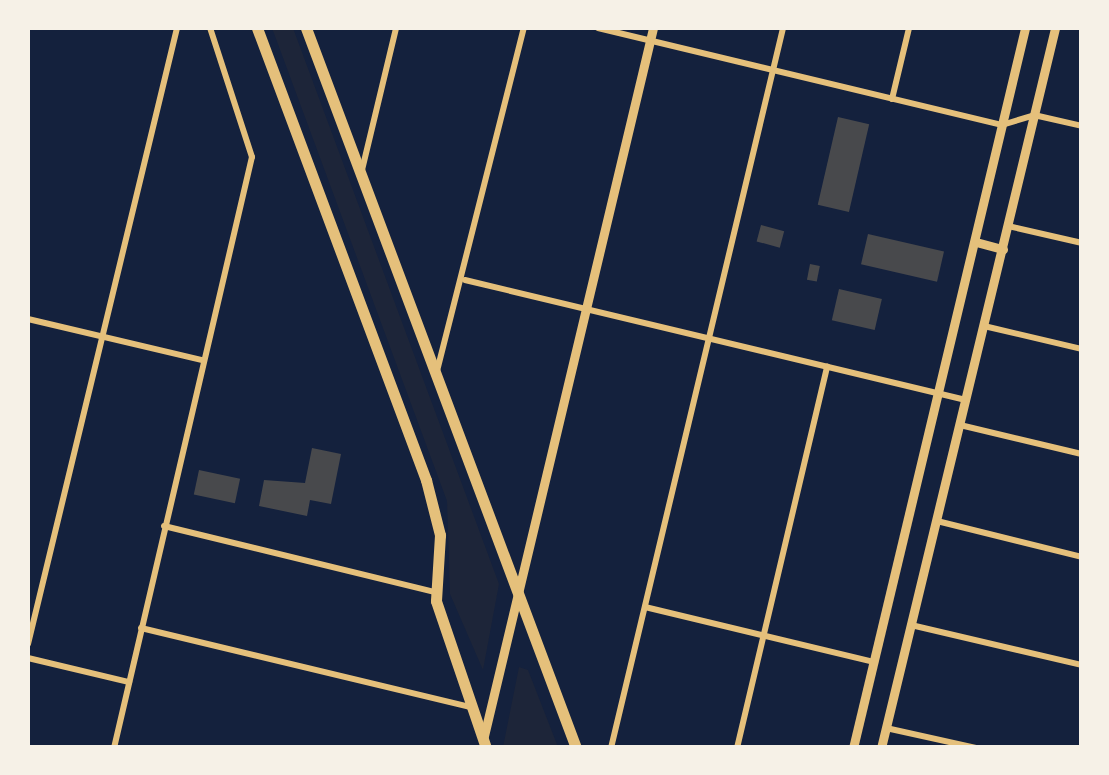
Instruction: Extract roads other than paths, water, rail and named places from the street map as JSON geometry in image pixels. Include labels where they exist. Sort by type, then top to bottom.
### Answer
[{"type":"main road","points":[[257,28],[426,480],[440,536],[434,592],[484,745]]},
{"type":"main road","points":[[306,28],[576,748]]},
{"type":"street","points":[[28,644],[177,28]]},
{"type":"street","points":[[114,748],[252,141],[210,28]]},
{"type":"street","points":[[362,170],[396,28]]},
{"type":"street","points":[[437,372],[465,280],[524,28]]},
{"type":"street","points":[[598,28],[1002,126],[1034,115],[1082,126]]},
{"type":"street","points":[[484,745],[653,28]]},
{"type":"street","points":[[612,748],[784,28]]},
{"type":"street","points":[[892,99],[909,28]]},
{"type":"street","points":[[853,748],[1024,28]]},
{"type":"street","points":[[882,748],[1055,28]]},
{"type":"street","points":[[1008,226],[1082,242]]},
{"type":"street","points":[[976,242],[1003,249]]},
{"type":"street","points":[[465,280],[966,400]]},
{"type":"street","points":[[28,319],[202,360]]},
{"type":"street","points":[[984,326],[1082,349]]},
{"type":"street","points":[[736,748],[827,366]]},
{"type":"street","points":[[960,426],[1082,454]]},
{"type":"street","points":[[937,521],[1082,557]]},
{"type":"street","points":[[164,526],[434,592]]},
{"type":"street","points":[[645,607],[874,662]]},
{"type":"street","points":[[911,625],[1082,665]]},
{"type":"street","points":[[141,628],[471,707]]},
{"type":"street","points":[[28,658],[128,682]]},
{"type":"street","points":[[886,728],[976,748]]}]
